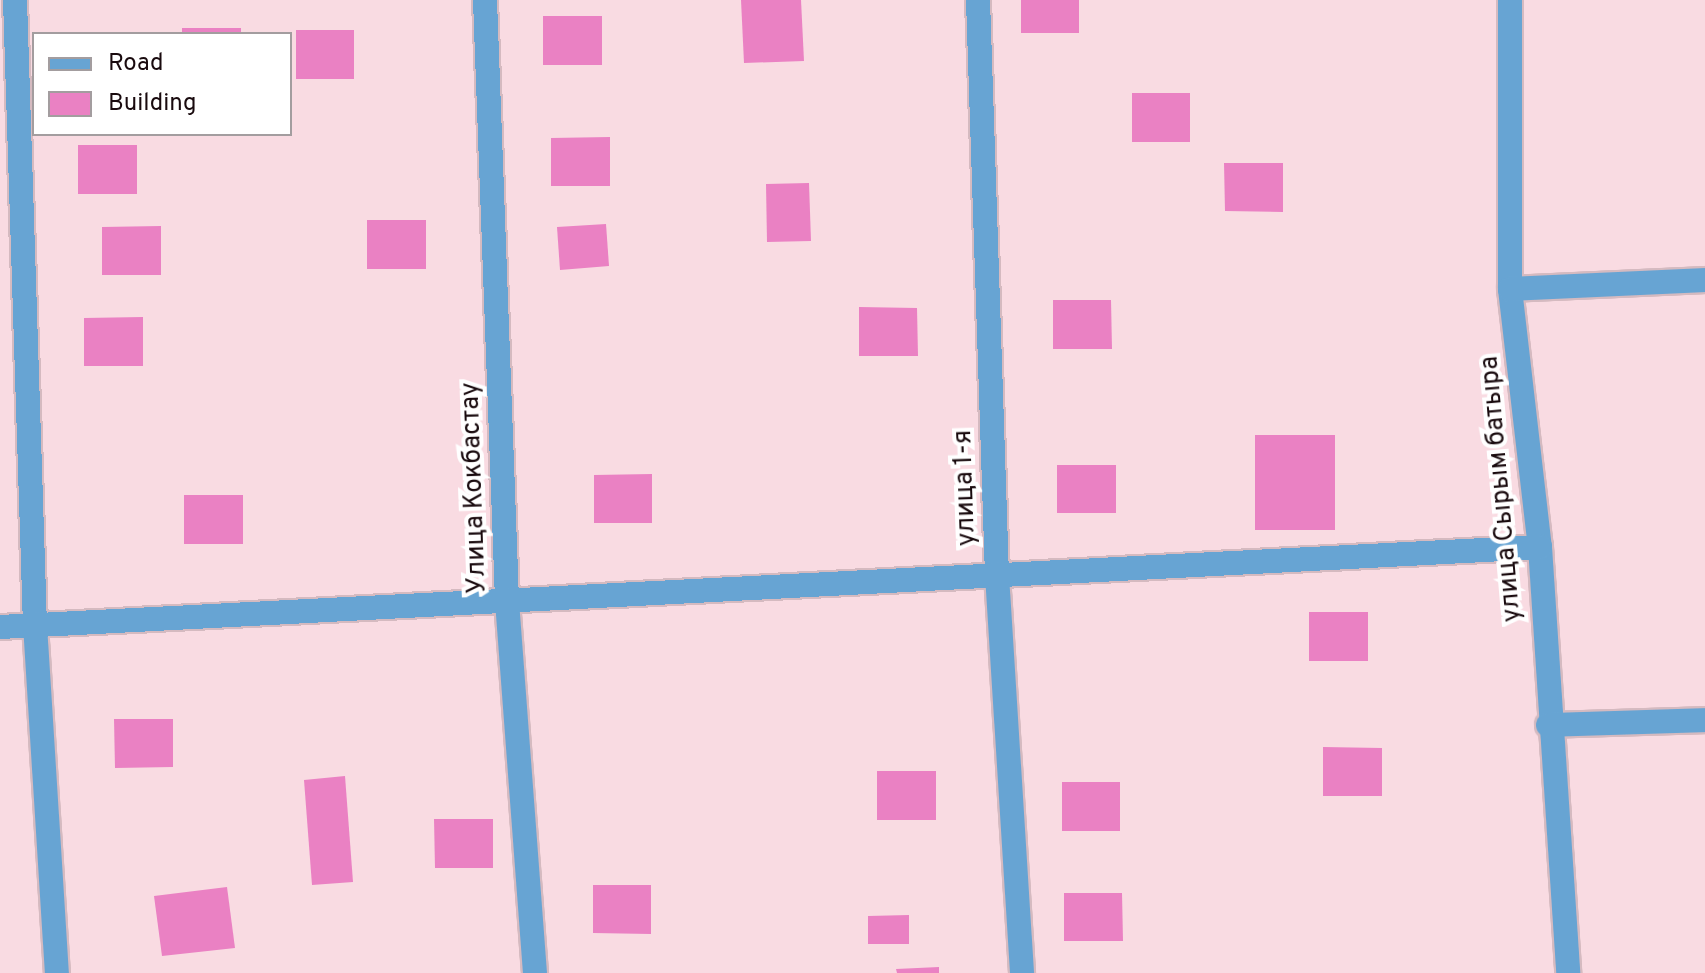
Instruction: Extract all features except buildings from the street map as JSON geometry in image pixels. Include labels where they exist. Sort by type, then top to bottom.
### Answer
[{"type":"street","points":[[15,0],[35,625],[57,973]]},
{"type":"street","name":"Улица Кокбастау","points":[[485,0],[507,601],[535,973]]},
{"type":"street","name":"улица 1-я","points":[[978,0],[997,575],[1022,973]]},
{"type":"street","name":"улица Сырым батыра","points":[[1510,0],[1510,289],[1540,547],[1548,725],[1568,973]]},
{"type":"street","points":[[1510,289],[1705,280]]},
{"type":"street","points":[[0,627],[1540,547]]},
{"type":"street","points":[[1548,725],[1705,720]]}]
